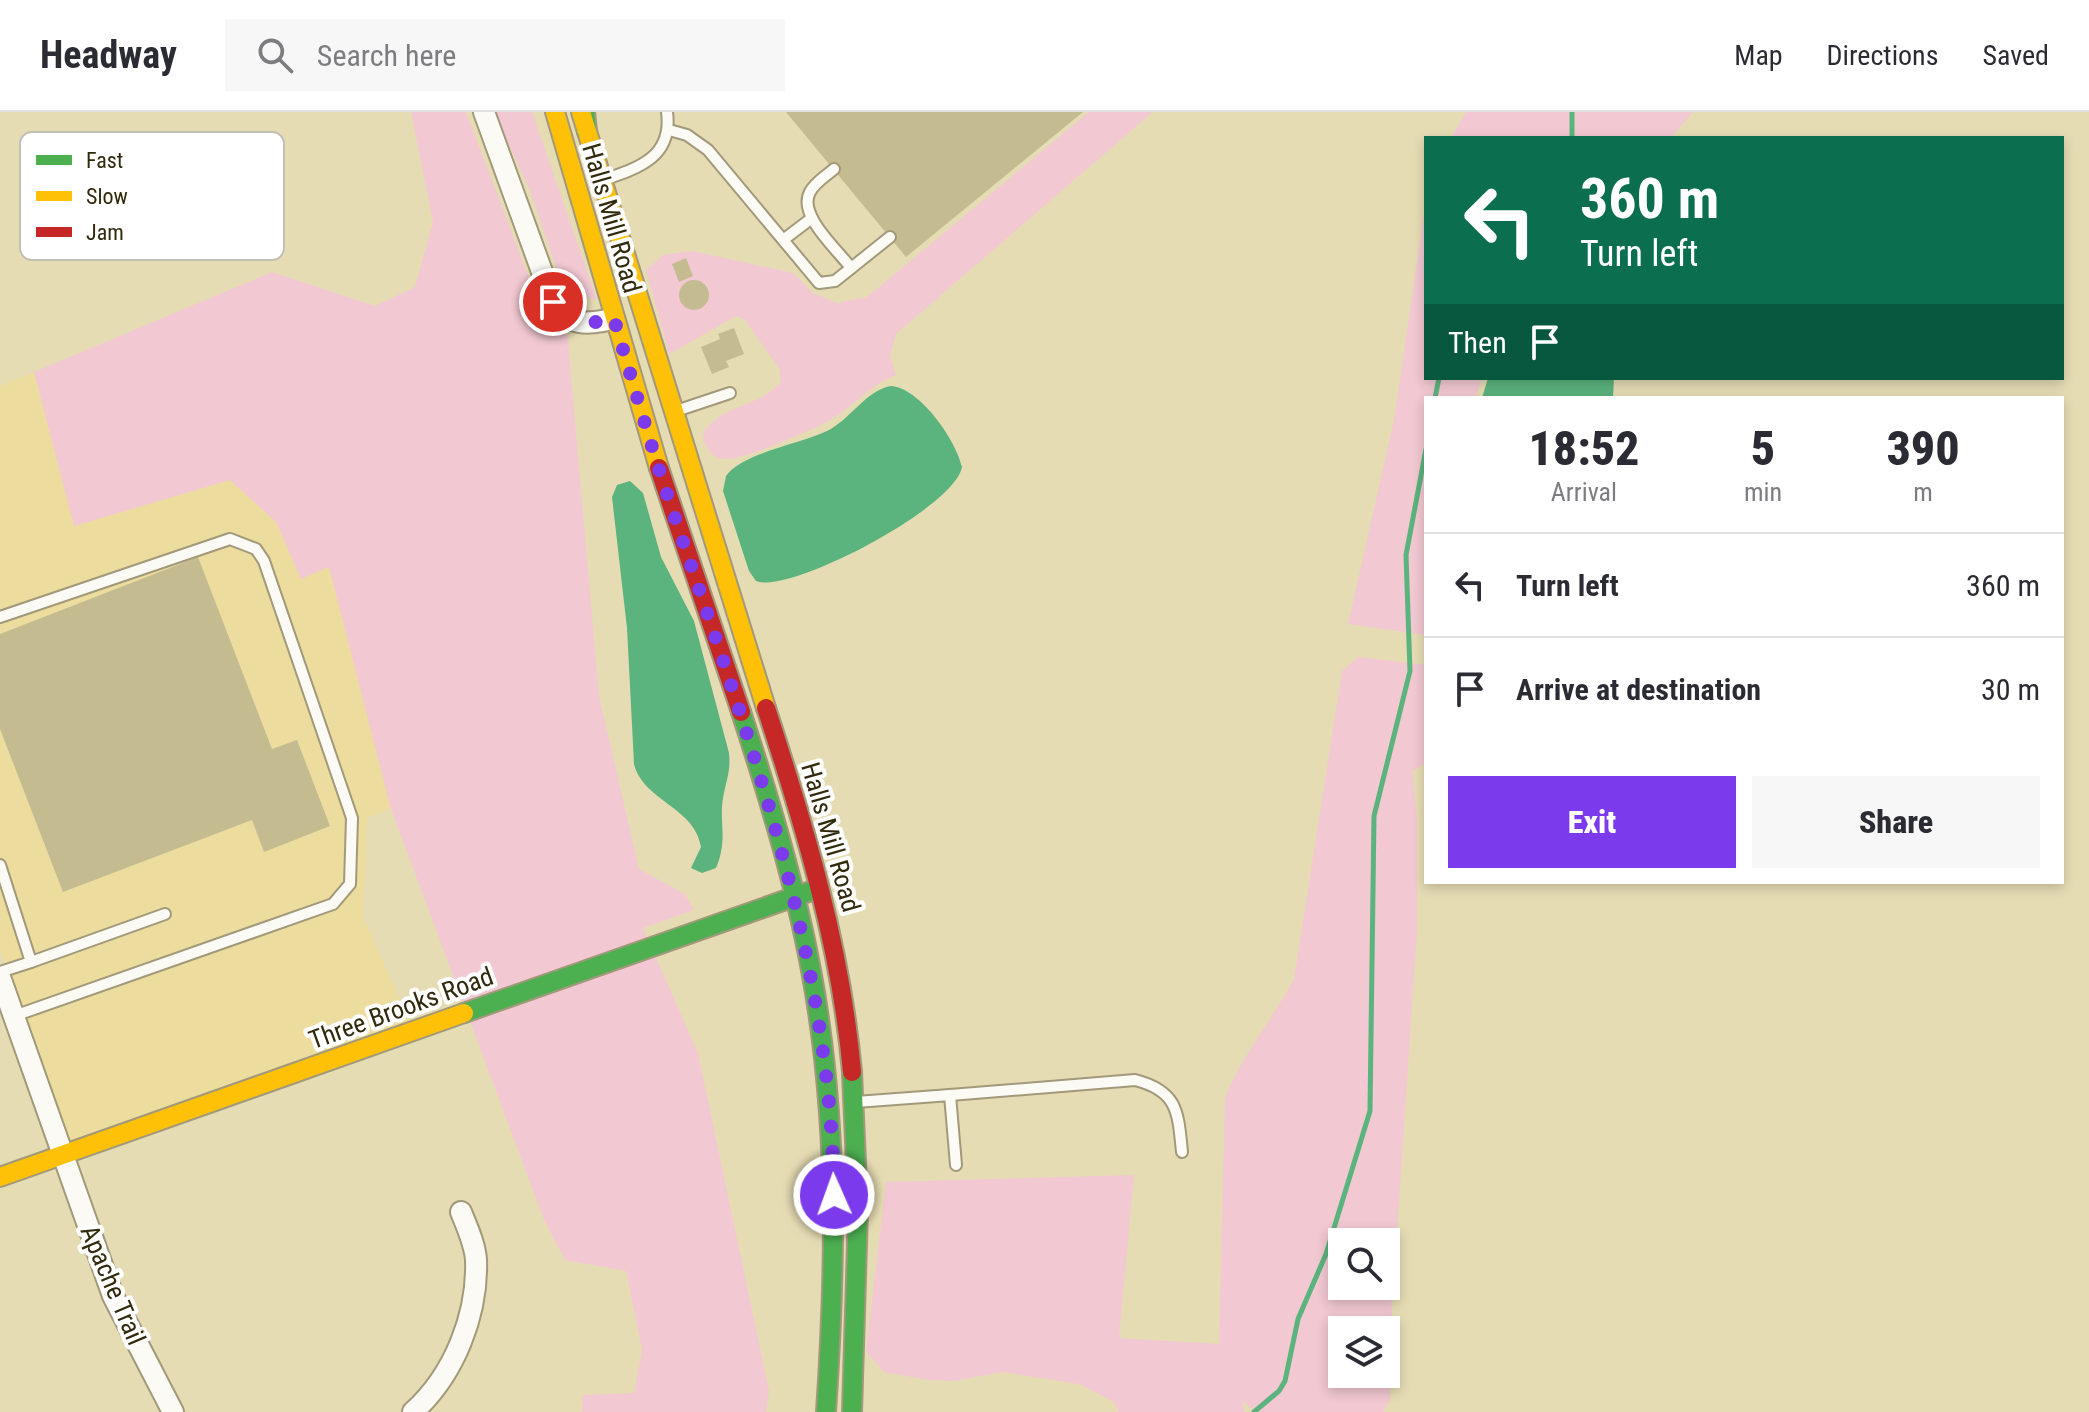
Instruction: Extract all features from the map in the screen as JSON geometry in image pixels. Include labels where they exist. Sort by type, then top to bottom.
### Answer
[{"type":"main road","name":"Halls Mill Road","points":[[555,112],[674,516],[734,693],[795,897],[818,1009],[832,1144],[833,1266],[826,1412]]},
{"type":"main road","name":"Halls Mill Road","points":[[583,112],[670,413],[820,888],[843,1006],[854,1102],[860,1214],[852,1412]]},
{"type":"main road","points":[[734,693],[749,702],[777,777],[789,782]]},
{"type":"main road","name":"Three Brooks Road","points":[[0,1177],[820,888]]},
{"type":"street","points":[[484,112],[553,302],[561,314],[577,324],[614,319]]},
{"type":"street","name":"Apache Trail","points":[[4,992],[113,1296],[173,1412]]},
{"type":"street","points":[[413,1412],[451,1366],[467,1320],[476,1257],[461,1212]]},
{"type":"lane","points":[[576,188],[602,181],[650,159],[664,146],[669,130],[669,113]]},
{"type":"lane","points":[[669,130],[687,135],[708,150],[819,283],[835,281],[890,237]]},
{"type":"lane","points":[[834,169],[811,190],[806,205],[812,218],[851,268]]},
{"type":"lane","points":[[783,240],[812,218]]},
{"type":"lane","points":[[670,413],[730,393]]},
{"type":"lane","points":[[0,617],[230,539],[256,549],[264,561],[353,829],[350,884],[333,904],[4,992]]},
{"type":"lane","points":[[0,865],[31,962]]},
{"type":"lane","points":[[4,992],[31,962],[165,914]]},
{"type":"lane","points":[[854,1102],[1135,1080],[1156,1086],[1168,1096],[1179,1120],[1182,1152]]},
{"type":"lane","points":[[950,1095],[956,1165]]},
{"type":"shaded area","points":[[411,112],[466,112],[528,275],[567,330],[599,696],[639,869],[685,894],[694,910],[643,928],[698,1053],[769,1391],[766,1412],[582,1412],[583,1395],[634,1393],[642,1350],[626,1271],[565,1260],[544,1220],[391,809],[329,567],[301,579],[276,522],[230,480],[74,526],[34,372],[272,272],[375,306],[415,287],[433,222]]},
{"type":"shaded area","points":[[494,112],[532,112],[597,300],[564,290],[529,188]]},
{"type":"shaded area","points":[[1089,112],[1153,112],[896,334],[890,356],[896,375],[878,384],[830,420],[778,444],[725,459],[709,451],[703,434],[711,424],[720,416],[773,390],[781,381],[779,368],[744,319],[736,316],[669,354],[646,270],[663,255],[692,251],[793,273],[813,293],[837,303],[867,297]]},
{"type":"shaded area","points":[[1466,112],[1693,112],[1673,136],[1452,136]]},
{"type":"shaded area","points":[[1424,214],[1424,380],[1481,380],[1476,396],[1424,396],[1424,635],[1348,624],[1394,420]]},
{"type":"shaded area","points":[[34,372],[74,526],[230,480],[276,522],[301,579],[329,566],[391,809],[367,818],[363,917],[412,1026],[68,1145],[0,949],[0,386]]},
{"type":"shaded area","points":[[1487,380],[1614,380],[1613,396],[1483,396]]},
{"type":"shaded area","points":[[891,386],[902,389],[925,405],[945,430],[962,467],[952,484],[931,504],[868,545],[801,575],[774,582],[756,581],[749,571],[723,491],[726,476],[758,455],[827,431],[874,393]]},
{"type":"shaded area","points":[[630,481],[643,493],[661,557],[694,621],[729,753],[720,858],[716,868],[702,873],[691,868],[701,847],[697,833],[680,813],[647,787],[634,764],[627,628],[612,497],[617,485]]},
{"type":"shaded area","points":[[1358,657],[1424,665],[1424,764],[1412,771],[1417,819],[1417,931],[1397,1228],[1328,1228],[1328,1300],[1393,1300],[1391,1316],[1328,1316],[1328,1388],[1390,1388],[1390,1400],[1383,1412],[1255,1412],[1243,1401],[1244,1412],[1119,1412],[1114,1402],[1079,1384],[1002,1372],[954,1381],[928,1380],[884,1372],[866,1352],[886,1182],[1134,1175],[1119,1338],[1219,1344],[1225,1098],[1240,1067],[1294,979],[1342,671]]},
{"type":"building","points":[[786,112],[1083,112],[906,257]]},
{"type":"building","points":[[686,258],[693,276],[679,282],[672,264]]},
{"type":"building","points":[[694,280],[705,284],[709,295],[705,306],[694,310],[683,306],[679,295],[683,284]]},
{"type":"building","points":[[734,328],[744,354],[726,361],[729,367],[712,374],[701,347],[720,339],[718,334]]},
{"type":"building","points":[[198,557],[272,749],[297,740],[330,826],[264,852],[252,820],[63,892],[0,729],[0,634]]},
{"type":"waterway","points":[[1572,112],[1572,136]]},
{"type":"waterway","points":[[1435,396],[1439,380]]},
{"type":"waterway","points":[[1254,1412],[1279,1391],[1285,1381],[1298,1319],[1326,1254],[1370,1111],[1374,816],[1410,671],[1406,555],[1424,460]]},
{"type":"traffic: fast","points":[[585,112],[587,132]]},
{"type":"traffic: fast","points":[[741,712],[795,898],[818,1012],[832,1162],[831,1312],[826,1412]]},
{"type":"traffic: fast","points":[[464,1013],[814,890]]},
{"type":"traffic: fast","points":[[852,1072],[858,1210],[852,1412]]},
{"type":"traffic: slow","points":[[555,112],[659,468]]},
{"type":"traffic: slow","points":[[581,112],[766,708]]},
{"type":"traffic: slow","points":[[0,1177],[464,1013]]},
{"type":"traffic: jam","points":[[659,468],[741,712]]},
{"type":"traffic: jam","points":[[766,708],[820,888],[839,980],[852,1072]]},
{"type":"route","points":[[553,302],[561,314],[577,324],[614,319],[674,516],[767,795],[804,936],[818,1009],[829,1100],[834,1195]]}]
